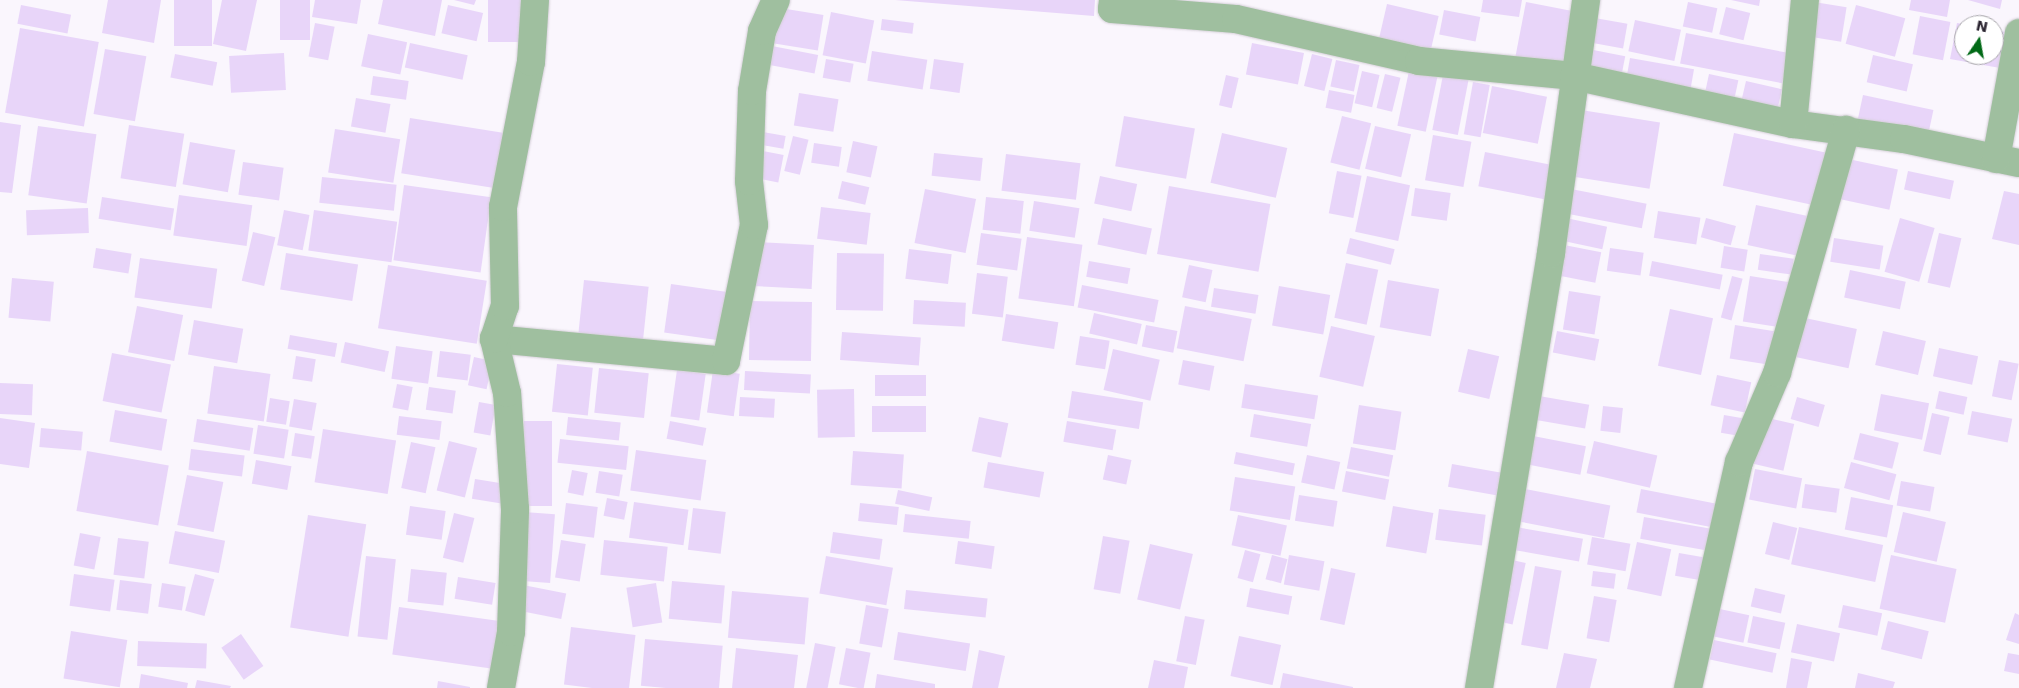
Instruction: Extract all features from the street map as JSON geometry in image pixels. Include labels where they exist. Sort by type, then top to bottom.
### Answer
[{"type":"street","points":[[501,688],[511,632],[515,509],[507,393],[494,339],[505,306],[502,207],[531,62],[535,0]]},
{"type":"street","points":[[494,339],[726,361],[754,225],[750,181],[752,91],[762,31],[776,0]]},
{"type":"street","points":[[1113,0],[1112,10],[1236,19],[1420,61],[1574,76],[1793,124],[1846,130],[2008,161],[2019,33]]},
{"type":"street","points":[[1479,688],[1552,253],[1574,76],[1586,0]]},
{"type":"street","points":[[1793,124],[1805,0]]},
{"type":"street","points":[[1688,688],[1739,462],[1777,373],[1846,130]]},
{"type":"building","points":[[108,0],[161,0],[154,43],[102,33]]},
{"type":"building","points":[[174,0],[212,0],[212,46],[174,46]]},
{"type":"building","points":[[222,0],[257,0],[246,51],[213,44]]},
{"type":"building","points":[[280,0],[310,0],[310,40],[280,40]]},
{"type":"building","points":[[315,0],[361,0],[357,24],[312,17]]},
{"type":"building","points":[[383,0],[442,0],[435,36],[378,24]]},
{"type":"building","points":[[454,0],[476,0],[474,5]]},
{"type":"building","points":[[488,0],[529,0],[529,42],[488,42]]},
{"type":"building","points":[[895,0],[1095,0],[1094,16]]},
{"type":"building","points":[[1483,0],[1522,0],[1519,17],[1481,12]]},
{"type":"building","points":[[1731,0],[1760,0],[1759,6]]},
{"type":"building","points":[[1911,0],[1950,0],[1947,17],[1909,10]]},
{"type":"building","points":[[1968,0],[2002,0],[2000,9]]},
{"type":"building","points":[[1526,2],[1576,12],[1564,72],[1514,62]]},
{"type":"building","points":[[1688,2],[1717,8],[1712,33],[1683,26]]},
{"type":"building","points":[[1814,2],[1847,7],[1841,42],[1809,37]]},
{"type":"building","points":[[1387,4],[1439,16],[1430,53],[1378,41]]},
{"type":"building","points":[[21,5],[71,15],[67,33],[17,24]]},
{"type":"building","points":[[448,5],[483,13],[477,41],[441,33]]},
{"type":"building","points":[[1856,5],[1905,18],[1895,57],[1846,44]]},
{"type":"building","points":[[1726,7],[1750,13],[1743,40],[1719,34]]},
{"type":"building","points":[[780,8],[823,15],[818,50],[774,44]]},
{"type":"building","points":[[1444,10],[1480,17],[1476,42],[1439,35]]},
{"type":"building","points":[[831,12],[874,20],[866,64],[823,55]]},
{"type":"building","points":[[1920,16],[1950,22],[1943,60],[1913,54]]},
{"type":"building","points":[[1589,17],[1627,24],[1623,48],[1585,42]]},
{"type":"building","points":[[882,19],[914,23],[912,34],[881,30]]},
{"type":"building","points":[[1635,20],[1681,30],[1674,61],[1628,51]]},
{"type":"building","points":[[315,23],[335,27],[328,60],[309,56]]},
{"type":"building","points":[[20,28],[99,42],[84,127],[5,113]]},
{"type":"building","points":[[1686,33],[1788,53],[1782,83],[1680,63]]},
{"type":"building","points":[[368,34],[407,42],[400,75],[361,66]]},
{"type":"building","points":[[1954,38],[1954,60],[1950,59]]},
{"type":"building","points":[[410,43],[468,55],[463,80],[405,67]]},
{"type":"building","points":[[1252,43],[1304,53],[1298,85],[1246,74]]},
{"type":"building","points":[[772,46],[818,55],[815,74],[768,65]]},
{"type":"building","points":[[1583,48],[1625,56],[1621,80],[1578,72]]},
{"type":"building","points":[[105,49],[146,56],[135,121],[94,114]]},
{"type":"building","points":[[872,51],[927,60],[923,89],[867,81]]},
{"type":"building","points":[[284,53],[286,90],[231,93],[229,56]]},
{"type":"building","points":[[175,54],[217,62],[213,86],[170,78]]},
{"type":"building","points":[[1312,54],[1332,59],[1324,91],[1304,86]]},
{"type":"building","points":[[1873,55],[1913,64],[1907,92],[1867,82]]},
{"type":"building","points":[[1630,58],[1694,69],[1689,95],[1625,84]]},
{"type":"building","points":[[826,59],[854,64],[850,83],[823,78]]},
{"type":"building","points":[[934,59],[964,63],[960,93],[930,89]]},
{"type":"building","points":[[1336,60],[1359,65],[1354,91],[1330,86]]},
{"type":"building","points":[[1983,65],[2000,65],[2000,68]]},
{"type":"building","points":[[1362,71],[1380,75],[1372,107],[1355,103]]},
{"type":"building","points":[[1409,71],[1437,77],[1426,132],[1397,126]]},
{"type":"building","points":[[1385,74],[1401,78],[1392,112],[1377,108]]},
{"type":"building","points":[[1709,74],[1738,80],[1734,102],[1704,96]]},
{"type":"building","points":[[1226,75],[1239,78],[1232,108],[1219,105]]},
{"type":"building","points":[[1443,75],[1469,80],[1458,135],[1432,130]]},
{"type":"building","points":[[373,76],[409,81],[406,100],[370,95]]},
{"type":"building","points":[[1746,81],[1782,89],[1776,116],[1740,107]]},
{"type":"building","points":[[1473,82],[1490,85],[1481,137],[1464,134]]},
{"type":"building","points":[[1492,86],[1547,97],[1538,144],[1483,133]]},
{"type":"building","points":[[1329,90],[1355,95],[1351,113],[1326,108]]},
{"type":"building","points":[[799,93],[839,99],[833,132],[794,126]]},
{"type":"building","points":[[1863,95],[1933,110],[1927,142],[1856,127]]},
{"type":"building","points":[[356,98],[390,104],[385,133],[351,127]]},
{"type":"building","points":[[1581,110],[1660,123],[1650,189],[1571,176]]},
{"type":"building","points":[[1124,116],[1195,129],[1186,179],[1115,166]]},
{"type":"building","points":[[1342,116],[1371,123],[1359,170],[1330,163]]},
{"type":"building","points":[[410,118],[503,133],[494,188],[401,173]]},
{"type":"building","points":[[0,122],[21,125],[12,193],[0,192]]},
{"type":"building","points":[[129,125],[184,134],[176,187],[121,178]]},
{"type":"building","points":[[38,126],[96,134],[87,204],[28,195]]},
{"type":"building","points":[[1375,126],[1411,134],[1401,177],[1365,169]]},
{"type":"building","points":[[335,129],[400,139],[393,183],[328,172]]},
{"type":"building","points":[[763,132],[786,136],[783,149],[761,145]]},
{"type":"building","points":[[1222,133],[1287,148],[1276,198],[1211,183]]},
{"type":"building","points":[[1734,133],[1829,153],[1818,206],[1723,186]]},
{"type":"building","points":[[1433,135],[1471,142],[1463,187],[1425,180]]},
{"type":"building","points":[[793,136],[809,140],[800,175],[784,171]]},
{"type":"building","points":[[853,141],[877,146],[871,177],[846,172]]},
{"type":"building","points":[[190,142],[235,150],[228,192],[183,184]]},
{"type":"building","points":[[814,143],[842,147],[839,167],[811,163]]},
{"type":"building","points":[[763,151],[784,155],[778,182],[758,178]]},
{"type":"building","points":[[1485,152],[1555,166],[1548,200],[1478,186]]},
{"type":"building","points":[[934,153],[983,158],[980,181],[932,176]]},
{"type":"building","points":[[1006,154],[1080,163],[1076,200],[1001,191]]},
{"type":"building","points":[[1848,159],[1898,170],[1889,210],[1839,199]]},
{"type":"building","points":[[243,162],[284,168],[279,200],[238,195]]},
{"type":"building","points":[[1337,171],[1362,176],[1353,218],[1329,213]]},
{"type":"building","points":[[1908,171],[1954,181],[1950,199],[1904,190]]},
{"type":"building","points":[[1100,176],[1137,184],[1131,211],[1094,203]]},
{"type":"building","points":[[1367,176],[1410,185],[1398,241],[1355,232]]},
{"type":"building","points":[[322,177],[397,185],[394,211],[319,203]]},
{"type":"building","points":[[842,181],[869,187],[865,205],[838,199]]},
{"type":"building","points":[[404,185],[491,197],[481,273],[393,260]]},
{"type":"building","points":[[1169,186],[1270,204],[1258,272],[1157,254]]},
{"type":"building","points":[[1415,188],[1451,193],[1447,221],[1411,216]]},
{"type":"building","points":[[925,189],[976,199],[966,253],[915,243]]},
{"type":"building","points":[[1571,189],[1647,204],[1642,228],[1566,214]]},
{"type":"building","points":[[2004,191],[2019,194],[2019,245],[1992,239]]},
{"type":"building","points":[[179,195],[252,205],[247,246],[173,236]]},
{"type":"building","points":[[102,197],[174,208],[171,230],[99,219]]},
{"type":"building","points":[[986,197],[1024,201],[1020,234],[983,230]]},
{"type":"building","points":[[1034,201],[1079,208],[1075,238],[1029,231]]},
{"type":"building","points":[[1756,205],[1809,216],[1800,256],[1747,245]]},
{"type":"building","points":[[821,207],[871,213],[867,245],[817,239]]},
{"type":"building","points":[[88,208],[89,233],[27,235],[26,210]]},
{"type":"building","points":[[284,210],[310,215],[303,250],[277,245]]},
{"type":"building","points":[[314,210],[397,222],[391,262],[308,251]]},
{"type":"building","points":[[1658,211],[1700,218],[1696,244],[1654,238]]},
{"type":"building","points":[[1103,218],[1152,228],[1146,255],[1097,244]]},
{"type":"building","points":[[1566,218],[1607,227],[1602,249],[1561,240]]},
{"type":"building","points":[[1706,218],[1736,226],[1731,245],[1701,237]]},
{"type":"building","points":[[1900,218],[1935,228],[1919,282],[1885,272]]},
{"type":"building","points":[[253,232],[275,237],[264,286],[242,281]]},
{"type":"building","points":[[981,233],[1022,239],[1017,270],[977,265]]},
{"type":"building","points":[[1939,233],[1961,238],[1950,288],[1928,283]]},
{"type":"building","points":[[1027,237],[1082,245],[1074,306],[1018,298]]},
{"type":"building","points":[[1350,238],[1395,249],[1391,265],[1346,254]]},
{"type":"building","points":[[1834,238],[1883,246],[1880,270],[1830,262]]},
{"type":"building","points":[[755,242],[814,245],[812,289],[753,286]]},
{"type":"building","points":[[1559,244],[1601,252],[1595,283],[1553,274]]},
{"type":"building","points":[[1724,246],[1748,250],[1744,271],[1721,268]]},
{"type":"building","points":[[96,248],[132,254],[128,273],[93,268]]},
{"type":"building","points":[[1610,248],[1644,253],[1640,276],[1607,271]]},
{"type":"building","points":[[909,249],[952,254],[948,284],[905,279]]},
{"type":"building","points":[[286,253],[358,264],[352,301],[280,290]]},
{"type":"building","points":[[837,253],[884,254],[883,311],[836,310]]},
{"type":"building","points":[[1760,254],[1794,259],[1791,275],[1758,270]]},
{"type":"building","points":[[140,258],[217,269],[212,308],[134,298]]},
{"type":"building","points":[[1089,261],[1130,268],[1128,284],[1086,277]]},
{"type":"building","points":[[1652,261],[1723,275],[1720,289],[1649,276]]},
{"type":"building","points":[[1346,263],[1378,270],[1367,325],[1334,318]]},
{"type":"building","points":[[388,265],[487,281],[477,344],[378,328]]},
{"type":"building","points":[[1189,265],[1212,270],[1206,302],[1182,297]]},
{"type":"building","points":[[1850,270],[1906,282],[1900,309],[1844,297]]},
{"type":"building","points":[[977,273],[1008,277],[1003,317],[972,314]]},
{"type":"building","points":[[1732,276],[1743,279],[1731,320],[1721,318]]},
{"type":"building","points":[[1750,276],[1789,282],[1781,328],[1743,321]]},
{"type":"building","points":[[12,278],[54,282],[50,322],[9,318]]},
{"type":"building","points":[[584,280],[649,287],[643,342],[578,336]]},
{"type":"building","points":[[1388,280],[1439,289],[1431,336],[1380,327]]},
{"type":"building","points":[[671,284],[727,292],[721,340],[664,333]]},
{"type":"building","points":[[1082,285],[1159,300],[1154,322],[1078,308]]},
{"type":"building","points":[[1279,286],[1330,295],[1323,334],[1272,325]]},
{"type":"building","points":[[1214,288],[1258,295],[1255,314],[1211,307]]},
{"type":"building","points":[[1569,291],[1601,296],[1595,335],[1563,330]]},
{"type":"building","points":[[914,300],[966,303],[965,327],[913,324]]},
{"type":"building","points":[[750,301],[812,302],[811,361],[749,360]]},
{"type":"building","points":[[137,306],[183,315],[174,361],[128,352]]},
{"type":"building","points":[[1185,306],[1252,319],[1244,361],[1177,348]]},
{"type":"building","points":[[1670,309],[1713,318],[1701,375],[1658,366]]},
{"type":"building","points":[[1094,313],[1142,324],[1137,344],[1089,333]]},
{"type":"building","points":[[1006,314],[1058,322],[1054,349],[1002,341]]},
{"type":"building","points":[[1805,318],[1857,329],[1849,368],[1797,357]]},
{"type":"building","points":[[194,320],[243,329],[237,363],[188,354]]},
{"type":"building","points":[[1146,325],[1177,331],[1173,353],[1142,347]]},
{"type":"building","points":[[1735,325],[1779,332],[1774,366],[1730,359]]},
{"type":"building","points":[[1331,326],[1375,336],[1363,387],[1319,377]]},
{"type":"building","points":[[1557,331],[1599,339],[1595,361],[1553,353]]},
{"type":"building","points":[[1883,331],[1926,341],[1918,375],[1875,365]]},
{"type":"building","points":[[842,332],[921,338],[919,365],[840,360]]},
{"type":"building","points":[[290,335],[337,343],[335,357],[288,349]]},
{"type":"building","points":[[1080,336],[1110,341],[1105,369],[1075,365]]},
{"type":"building","points":[[345,342],[389,351],[385,372],[341,363]]},
{"type":"building","points":[[396,346],[433,351],[428,384],[391,379]]},
{"type":"building","points":[[1939,348],[1978,356],[1972,385],[1933,376]]},
{"type":"building","points":[[1113,349],[1160,360],[1150,401],[1104,390]]},
{"type":"building","points":[[1468,349],[1499,356],[1489,399],[1458,392]]},
{"type":"building","points":[[440,351],[471,355],[468,381],[437,377]]},
{"type":"building","points":[[112,353],[171,364],[162,413],[103,401]]},
{"type":"building","points":[[296,356],[316,359],[312,382],[292,379]]},
{"type":"building","points":[[474,357],[493,361],[487,389],[468,385]]},
{"type":"building","points":[[1183,360],[1214,366],[1210,391],[1178,385]]},
{"type":"building","points":[[1999,360],[2019,364],[2012,400],[1992,396]]},
{"type":"building","points":[[557,364],[593,368],[588,416],[552,412]]},
{"type":"building","points":[[214,366],[270,374],[264,421],[207,414]]},
{"type":"building","points":[[599,368],[649,373],[644,418],[594,413]]},
{"type":"building","points":[[677,370],[706,374],[699,421],[670,417]]},
{"type":"building","points":[[713,370],[740,374],[734,416],[707,413]]},
{"type":"building","points":[[745,371],[811,374],[810,393],[744,390]]},
{"type":"building","points":[[875,375],[926,375],[926,396],[875,396]]},
{"type":"building","points":[[1717,375],[1751,382],[1745,413],[1711,405]]},
{"type":"building","points":[[0,383],[33,384],[32,415],[0,414]]},
{"type":"building","points":[[397,384],[413,387],[408,411],[392,408]]},
{"type":"building","points":[[1245,384],[1318,396],[1314,419],[1241,408]]},
{"type":"building","points":[[429,387],[456,391],[453,414],[426,410]]},
{"type":"building","points":[[854,389],[855,437],[818,438],[817,390]]},
{"type":"building","points":[[1072,391],[1143,402],[1139,429],[1068,418]]},
{"type":"building","points":[[1939,391],[1967,397],[1964,415],[1935,409]]},
{"type":"building","points":[[1881,394],[1929,403],[1922,440],[1874,430]]},
{"type":"building","points":[[1539,396],[1589,405],[1585,428],[1535,420]]},
{"type":"building","points":[[740,397],[775,399],[774,418],[739,416]]},
{"type":"building","points":[[1797,397],[1825,405],[1819,427],[1791,419]]},
{"type":"building","points":[[270,398],[290,401],[286,425],[266,422]]},
{"type":"building","points":[[294,399],[317,403],[312,431],[289,427]]},
{"type":"building","points":[[479,402],[496,405],[490,435],[474,433]]},
{"type":"building","points":[[1359,405],[1401,412],[1395,450],[1353,444]]},
{"type":"building","points":[[872,406],[926,406],[926,432],[872,432]]},
{"type":"building","points":[[1603,406],[1623,408],[1620,433],[1600,431]]},
{"type":"building","points":[[115,410],[167,419],[162,451],[109,442]]},
{"type":"building","points":[[1972,411],[2012,419],[2008,442],[1967,435]]},
{"type":"building","points":[[1932,413],[1950,417],[1941,455],[1923,451]]},
{"type":"building","points":[[1254,414],[1311,424],[1307,447],[1250,437]]},
{"type":"building","points":[[1724,415],[1746,419],[1743,437],[1721,433]]},
{"type":"building","points":[[399,416],[442,421],[439,440],[397,435]]},
{"type":"building","points":[[568,417],[621,423],[619,440],[566,435]]},
{"type":"building","points":[[979,417],[1008,423],[1001,457],[972,451]]},
{"type":"building","points":[[1764,417],[1794,424],[1783,471],[1753,464]]},
{"type":"building","points":[[0,418],[35,423],[29,468],[0,464]]},
{"type":"building","points":[[197,419],[253,428],[250,451],[193,442]]},
{"type":"building","points":[[524,421],[552,421],[552,506],[524,506]]},
{"type":"building","points":[[670,421],[706,428],[703,446],[667,439]]},
{"type":"building","points":[[1067,421],[1116,430],[1113,450],[1063,442]]},
{"type":"building","points":[[258,425],[289,430],[284,458],[253,454]]},
{"type":"building","points":[[41,428],[83,432],[81,451],[39,447]]},
{"type":"building","points":[[323,429],[396,441],[388,494],[315,482]]},
{"type":"building","points":[[295,433],[315,436],[311,459],[291,456]]},
{"type":"building","points":[[1860,433],[1899,443],[1892,469],[1853,459]]},
{"type":"building","points":[[1528,435],[1586,446],[1580,475],[1522,463]]},
{"type":"building","points":[[560,439],[629,446],[626,470],[557,463]]},
{"type":"building","points":[[449,441],[477,448],[465,498],[437,490]]},
{"type":"building","points":[[1594,441],[1657,456],[1650,488],[1587,473]]},
{"type":"building","points":[[411,442],[435,447],[426,493],[401,488]]},
{"type":"building","points":[[1351,447],[1393,455],[1389,477],[1347,469]]},
{"type":"building","points":[[191,449],[245,456],[242,476],[188,470]]},
{"type":"building","points":[[636,450],[706,460],[701,500],[630,491]]},
{"type":"building","points":[[87,451],[169,465],[158,525],[76,511]]},
{"type":"building","points":[[853,451],[904,455],[902,488],[851,485]]},
{"type":"building","points":[[1236,452],[1295,463],[1293,475],[1234,464]]},
{"type":"building","points":[[1108,455],[1131,460],[1126,484],[1103,479]]},
{"type":"building","points":[[1307,455],[1340,462],[1334,489],[1301,482]]},
{"type":"building","points":[[256,460],[291,466],[287,490],[252,484]]},
{"type":"building","points":[[988,462],[1044,472],[1040,498],[983,488]]},
{"type":"building","points":[[1851,462],[1896,474],[1889,500],[1844,488]]},
{"type":"building","points":[[1452,464],[1510,474],[1506,497],[1448,487]]},
{"type":"building","points":[[1755,469],[1802,478],[1796,509],[1749,499]]},
{"type":"building","points":[[572,470],[588,473],[583,496],[568,493]]},
{"type":"building","points":[[599,471],[623,475],[619,496],[596,493]]},
{"type":"building","points":[[1346,471],[1389,479],[1385,500],[1342,492]]},
{"type":"building","points":[[187,475],[223,482],[214,532],[177,525]]},
{"type":"building","points":[[1235,477],[1295,487],[1290,520],[1230,511]]},
{"type":"building","points":[[475,479],[505,484],[502,503],[472,499]]},
{"type":"building","points":[[1901,481],[1934,487],[1930,512],[1897,506]]},
{"type":"building","points":[[1805,484],[1840,489],[1836,513],[1802,508]]},
{"type":"building","points":[[1520,488],[1610,506],[1604,538],[1514,520]]},
{"type":"building","points":[[1641,489],[1717,504],[1712,527],[1636,513]]},
{"type":"building","points":[[898,490],[932,497],[929,511],[895,504]]},
{"type":"building","points":[[1299,495],[1338,501],[1333,527],[1295,521]]},
{"type":"building","points":[[1851,497],[1893,505],[1887,538],[1845,529]]},
{"type":"building","points":[[607,498],[628,502],[624,520],[604,516]]},
{"type":"building","points":[[634,502],[688,510],[683,545],[629,538]]},
{"type":"building","points":[[566,503],[598,507],[594,538],[562,534]]},
{"type":"building","points":[[860,503],[899,507],[897,525],[858,521]]},
{"type":"building","points":[[410,506],[446,511],[442,540],[406,535]]},
{"type":"building","points":[[1393,506],[1433,513],[1426,553],[1386,546]]},
{"type":"building","points":[[693,508],[726,512],[721,554],[688,550]]},
{"type":"building","points":[[1439,509],[1486,515],[1482,545],[1435,540]]},
{"type":"building","points":[[524,512],[555,514],[550,583],[519,581]]},
{"type":"building","points":[[1903,512],[1946,522],[1937,562],[1894,552]]},
{"type":"building","points":[[454,513],[474,518],[463,563],[443,558]]},
{"type":"building","points":[[905,514],[971,521],[969,539],[903,532]]},
{"type":"building","points":[[308,515],[366,524],[348,637],[290,628]]},
{"type":"building","points":[[1238,515],[1287,525],[1280,556],[1232,545]]},
{"type":"building","points":[[1644,517],[1717,530],[1713,552],[1640,539]]},
{"type":"building","points":[[1773,522],[1797,528],[1789,560],[1765,554]]},
{"type":"building","points":[[1516,527],[1583,539],[1579,561],[1512,550]]},
{"type":"building","points":[[1799,527],[1883,545],[1875,582],[1791,564]]},
{"type":"building","points":[[175,531],[225,541],[219,573],[169,563]]},
{"type":"building","points":[[833,532],[883,539],[880,560],[830,553]]},
{"type":"building","points":[[80,533],[101,537],[94,569],[74,565]]},
{"type":"building","points":[[1103,536],[1130,541],[1120,594],[1094,589]]},
{"type":"building","points":[[1592,537],[1630,544],[1626,571],[1587,565]]},
{"type":"building","points":[[118,538],[149,542],[144,579],[113,575]]},
{"type":"building","points":[[561,540],[586,544],[580,581],[555,578]]},
{"type":"building","points":[[604,540],[668,547],[664,581],[600,575]]},
{"type":"building","points":[[958,541],[995,546],[991,569],[955,564]]},
{"type":"building","points":[[1637,542],[1671,549],[1661,596],[1627,589]]},
{"type":"building","points":[[1150,544],[1193,554],[1180,609],[1137,600]]},
{"type":"building","points":[[1245,550],[1260,554],[1253,582],[1237,578]]},
{"type":"building","points":[[1679,553],[1713,559],[1709,582],[1675,576]]},
{"type":"building","points":[[1272,555],[1287,559],[1281,583],[1266,579]]},
{"type":"building","points":[[1289,555],[1324,561],[1319,591],[1284,585]]},
{"type":"building","points":[[1891,555],[1957,569],[1945,623],[1880,609]]},
{"type":"building","points":[[366,556],[396,559],[387,640],[358,637]]},
{"type":"building","points":[[826,556],[893,568],[886,605],[819,593]]},
{"type":"building","points":[[1512,560],[1526,563],[1513,625],[1499,622]]},
{"type":"building","points":[[1535,566],[1562,571],[1548,649],[1521,645]]},
{"type":"building","points":[[1331,568],[1355,573],[1344,625],[1320,620]]},
{"type":"building","points":[[411,569],[447,573],[443,606],[408,602]]},
{"type":"building","points":[[1593,571],[1616,574],[1614,589],[1591,586]]},
{"type":"building","points":[[74,574],[115,580],[110,611],[70,606]]},
{"type":"building","points":[[195,574],[214,579],[204,616],[185,611]]},
{"type":"building","points":[[458,577],[496,583],[492,605],[455,599]]},
{"type":"building","points":[[120,580],[152,584],[148,614],[116,610]]},
{"type":"building","points":[[672,581],[725,586],[721,623],[669,619]]},
{"type":"building","points":[[162,583],[186,587],[182,610],[158,607]]},
{"type":"building","points":[[656,583],[662,623],[633,627],[626,588]]},
{"type":"building","points":[[523,585],[566,593],[561,619],[518,611]]},
{"type":"building","points":[[1250,588],[1292,596],[1289,615],[1246,607]]},
{"type":"building","points":[[1755,588],[1785,595],[1781,613],[1751,607]]},
{"type":"building","points":[[906,590],[988,599],[986,617],[904,609]]},
{"type":"building","points":[[732,591],[809,598],[805,645],[728,638]]},
{"type":"building","points":[[1594,596],[1617,600],[1609,642],[1587,638]]},
{"type":"building","points":[[866,605],[889,609],[882,647],[859,643]]},
{"type":"building","points":[[1843,605],[1882,613],[1877,636],[1838,627]]},
{"type":"building","points":[[399,607],[503,622],[496,669],[392,655]]},
{"type":"building","points":[[1715,608],[1749,615],[1743,643],[1709,635]]},
{"type":"building","points":[[2015,613],[2019,615],[2019,644],[2006,640]]},
{"type":"building","points":[[1185,616],[1205,620],[1196,665],[1176,661]]},
{"type":"building","points":[[1753,616],[1785,623],[1780,649],[1747,642]]},
{"type":"building","points":[[1888,621],[1929,631],[1922,659],[1881,649]]},
{"type":"building","points":[[1797,624],[1840,633],[1834,662],[1791,652]]},
{"type":"building","points":[[571,627],[636,635],[629,688],[592,688],[564,685]]},
{"type":"building","points":[[71,631],[127,640],[120,687],[63,678]]},
{"type":"building","points":[[898,632],[970,643],[966,671],[894,660]]},
{"type":"building","points":[[241,634],[263,666],[244,680],[221,648]]},
{"type":"building","points":[[1239,636],[1281,645],[1273,685],[1230,676]]},
{"type":"building","points":[[645,639],[723,646],[719,688],[641,686]]},
{"type":"building","points":[[1714,640],[1777,653],[1772,673],[1710,660]]},
{"type":"building","points":[[138,641],[207,643],[206,668],[137,666]]},
{"type":"building","points":[[815,643],[836,647],[828,688],[806,688]]},
{"type":"building","points":[[736,648],[798,655],[794,688],[732,688]]},
{"type":"building","points":[[846,648],[871,653],[864,688],[839,684]]},
{"type":"building","points":[[979,650],[1005,656],[998,688],[972,688]]},
{"type":"building","points":[[1564,653],[1597,659],[1590,688],[1556,688]]},
{"type":"building","points":[[2008,653],[2019,655],[2019,674],[2004,671]]},
{"type":"building","points":[[1791,658],[1812,662],[1807,688],[1786,688]]},
{"type":"building","points":[[1154,660],[1188,667],[1184,688],[1148,688]]},
{"type":"building","points":[[1283,673],[1353,687],[1353,688],[1280,688]]},
{"type":"building","points":[[1858,673],[1895,682],[1893,688],[1855,688]]},
{"type":"building","points":[[141,674],[188,683],[187,688],[139,688]]},
{"type":"building","points":[[877,674],[935,684],[935,688],[875,688]]},
{"type":"building","points":[[197,680],[231,686],[230,688],[195,688]]},
{"type":"building","points":[[438,681],[470,687],[470,688],[437,688]]}]
